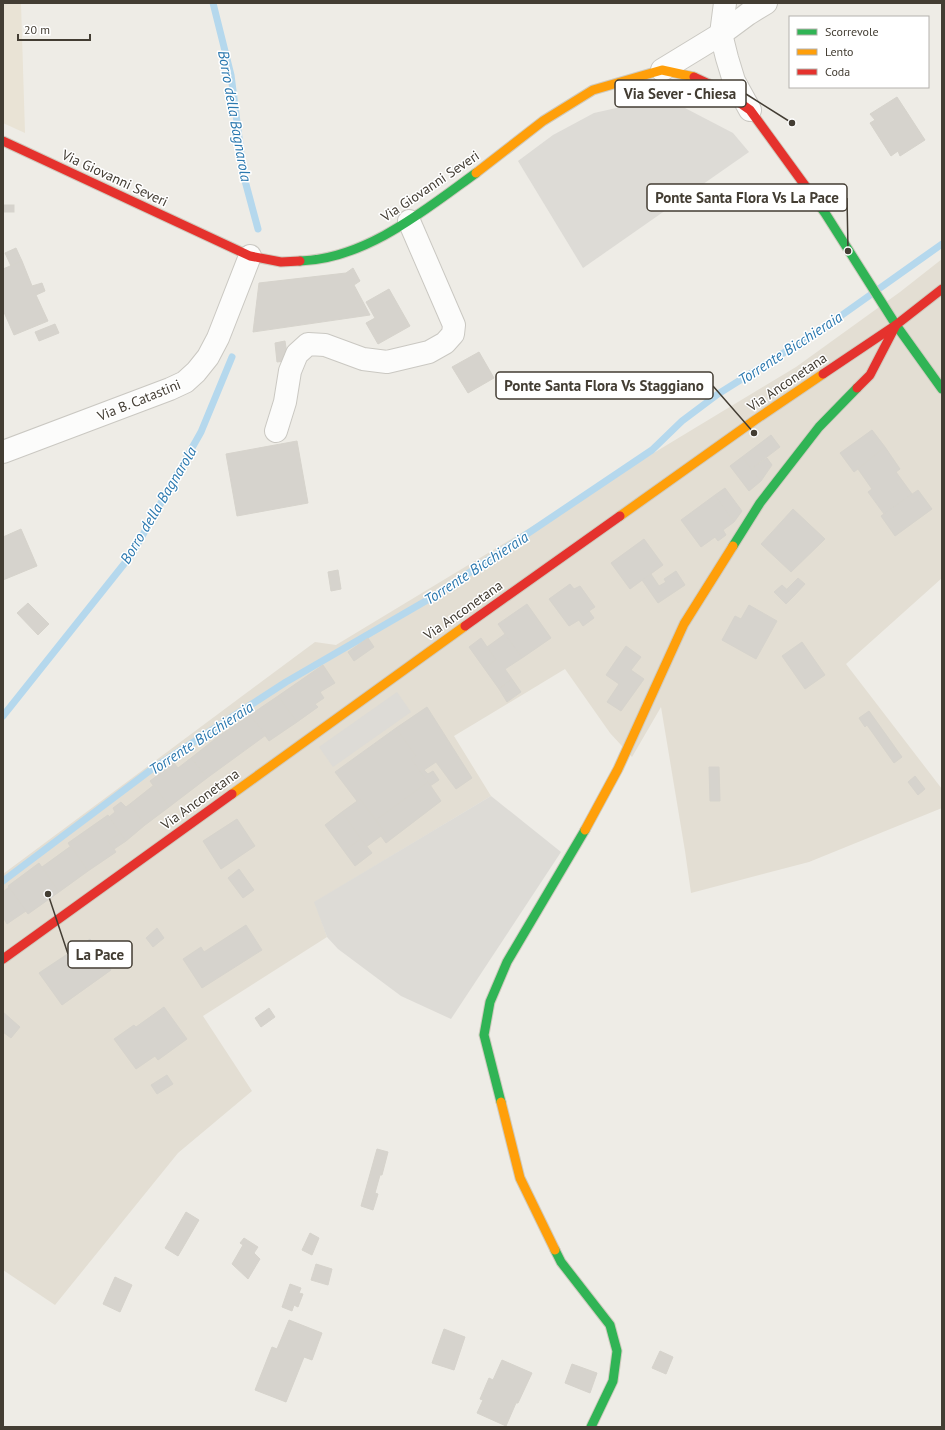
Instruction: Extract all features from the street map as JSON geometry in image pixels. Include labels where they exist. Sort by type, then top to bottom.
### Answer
[{"type":"street","points":[[725,3],[721,34],[726,58],[734,81],[750,110],[825,213],[896,325],[942,389]]},
{"type":"street","points":[[662,70],[721,34],[766,3]]},
{"type":"street","points":[[662,70],[694,77],[720,89],[750,110]]},
{"type":"street","name":"Via Giovanni Severi","points":[[3,141],[250,256],[281,262],[313,261],[344,253],[409,221],[491,162],[543,121],[593,90],[662,70]]},
{"type":"street","points":[[276,432],[285,402],[290,371],[297,354],[308,344],[325,345],[363,359],[387,362],[429,352],[445,343],[453,334],[454,325],[409,221]]},
{"type":"street","name":"Via B. Catastini","points":[[3,452],[163,392],[185,382],[204,362],[218,338],[250,256]]},
{"type":"street","name":"Via Anconetana","points":[[3,959],[442,642],[755,420],[896,325],[942,289]]},
{"type":"street","points":[[591,1427],[613,1381],[617,1351],[610,1325],[561,1262],[520,1178],[484,1035],[490,1002],[507,962],[589,824],[618,769],[684,624],[760,503],[819,427],[870,375],[896,325]]},
{"type":"shaded area","points":[[3,3],[21,3],[25,133],[3,123]]},
{"type":"shaded area","points":[[643,102],[685,108],[733,133],[749,152],[583,268],[518,161],[553,135],[594,113]]},
{"type":"shaded area","points":[[942,259],[942,578],[846,664],[942,789],[942,808],[809,862],[691,893],[661,707],[632,757],[610,733],[565,669],[454,736],[491,796],[315,902],[327,937],[203,1016],[252,1091],[178,1153],[55,1305],[3,1270],[3,874],[315,642],[336,645],[796,367],[900,292]]},
{"type":"shaded area","points":[[397,692],[411,712],[333,767],[319,747]]},
{"type":"shaded area","points":[[491,796],[561,852],[451,1019],[401,996],[338,949],[327,937],[314,902]]},
{"type":"building","points":[[897,97],[925,140],[900,156],[898,151],[891,156],[870,123],[875,120],[870,114]]},
{"type":"building","points":[[3,205],[14,205],[14,212],[3,212]]},
{"type":"building","points":[[16,248],[22,261],[11,266],[5,253]]},
{"type":"building","points":[[22,261],[32,286],[42,283],[45,291],[36,295],[48,321],[14,335],[3,310],[3,269]]},
{"type":"building","points":[[353,268],[360,281],[354,285],[370,315],[253,332],[259,283],[346,273]]},
{"type":"building","points":[[389,289],[410,326],[378,344],[366,323],[375,318],[366,302]]},
{"type":"building","points":[[55,324],[59,333],[39,341],[35,332]]},
{"type":"building","points":[[285,341],[287,354],[284,354],[285,361],[277,362],[275,343]]},
{"type":"building","points":[[479,352],[494,378],[468,393],[452,367]]},
{"type":"building","points":[[872,430],[885,447],[854,472],[840,453]]},
{"type":"building","points":[[771,435],[780,447],[751,469],[742,457]]},
{"type":"building","points":[[297,441],[308,503],[237,516],[226,454]]},
{"type":"building","points":[[885,447],[900,469],[896,472],[912,494],[884,514],[868,492],[872,489],[858,469]]},
{"type":"building","points":[[742,457],[761,481],[749,491],[730,466]]},
{"type":"building","points":[[767,458],[772,465],[761,481],[751,469]]},
{"type":"building","points":[[725,488],[742,511],[734,522],[715,495]]},
{"type":"building","points":[[918,490],[932,509],[895,536],[881,516]]},
{"type":"building","points":[[715,495],[734,522],[723,530],[726,535],[718,541],[715,537],[701,547],[681,520]]},
{"type":"building","points":[[793,509],[825,539],[791,572],[761,544]]},
{"type":"building","points":[[21,529],[37,566],[3,580],[3,537]]},
{"type":"building","points":[[644,539],[663,565],[630,589],[611,563]]},
{"type":"building","points":[[338,570],[341,589],[331,591],[328,572]]},
{"type":"building","points":[[676,571],[685,585],[658,603],[642,580],[651,574],[659,586],[666,582],[664,579]]},
{"type":"building","points":[[798,578],[805,584],[794,596],[787,589]]},
{"type":"building","points":[[570,584],[574,589],[580,586],[595,607],[589,611],[594,618],[583,626],[579,620],[569,626],[549,599]]},
{"type":"building","points":[[782,585],[794,596],[786,604],[774,592]]},
{"type":"building","points":[[28,603],[49,624],[38,635],[17,613]]},
{"type":"building","points":[[527,604],[551,638],[522,658],[498,624]]},
{"type":"building","points":[[749,605],[777,621],[756,659],[722,640],[735,616],[741,619]]},
{"type":"building","points":[[505,634],[522,658],[505,669],[512,679],[499,689],[484,668],[496,660],[487,647]]},
{"type":"building","points":[[368,638],[374,647],[354,661],[348,652]]},
{"type":"building","points":[[481,638],[496,660],[484,668],[469,647]]},
{"type":"building","points":[[802,642],[825,675],[805,689],[782,656]]},
{"type":"building","points":[[626,646],[641,657],[631,670],[644,679],[621,711],[607,702],[619,684],[606,675]]},
{"type":"building","points":[[323,665],[335,683],[320,692],[324,698],[315,704],[318,707],[297,722],[278,696]]},
{"type":"building","points":[[512,679],[521,692],[507,702],[499,689]]},
{"type":"building","points":[[278,696],[297,722],[269,741],[250,715]]},
{"type":"building","points":[[427,707],[472,778],[456,789],[436,762],[424,770],[428,774],[433,771],[439,780],[430,786],[411,759],[416,756],[396,728]]},
{"type":"building","points":[[869,711],[902,757],[894,763],[867,725],[865,727],[859,718]]},
{"type":"building","points":[[250,715],[266,735],[207,778],[191,758],[219,736]]},
{"type":"building","points":[[396,728],[416,756],[411,759],[428,782],[376,820],[360,799],[357,801],[335,772]]},
{"type":"building","points":[[191,758],[207,778],[169,807],[150,781],[174,763],[178,768]]},
{"type":"building","points":[[709,767],[719,767],[720,801],[710,801]]},
{"type":"building","points":[[915,776],[925,789],[918,795],[908,782]]},
{"type":"building","points":[[428,782],[441,801],[386,843],[381,836],[385,833],[376,820]]},
{"type":"building","points":[[154,785],[169,807],[145,825],[130,804]]},
{"type":"building","points":[[360,799],[385,833],[366,847],[342,812]]},
{"type":"building","points":[[121,802],[126,807],[130,804],[145,825],[126,841],[109,817],[115,812],[113,808]]},
{"type":"building","points":[[342,812],[361,839],[344,851],[325,825]]},
{"type":"building","points":[[108,815],[120,833],[108,841],[116,852],[88,871],[68,843]]},
{"type":"building","points":[[237,819],[255,846],[221,869],[203,841]]},
{"type":"building","points":[[120,833],[126,841],[114,849],[108,841]]},
{"type":"building","points":[[361,839],[372,853],[355,866],[344,851]]},
{"type":"building","points":[[71,846],[88,871],[59,892],[42,867]]},
{"type":"building","points":[[39,863],[59,892],[28,914],[8,886]]},
{"type":"building","points":[[239,869],[254,890],[243,898],[228,878]]},
{"type":"building","points":[[9,887],[26,911],[14,919],[3,903],[3,892]]},
{"type":"building","points":[[3,903],[14,919],[7,924],[3,917]]},
{"type":"building","points":[[246,925],[262,950],[202,988],[183,959],[201,947],[204,952]]},
{"type":"building","points":[[157,928],[164,938],[153,947],[146,938]]},
{"type":"building","points":[[90,939],[111,970],[62,1005],[39,973]]},
{"type":"building","points":[[164,1007],[187,1039],[158,1060],[155,1056],[136,1069],[114,1039],[134,1025],[136,1027]]},
{"type":"building","points":[[269,1008],[275,1017],[261,1027],[255,1018]]},
{"type":"building","points":[[3,1012],[20,1027],[11,1038],[3,1032]]},
{"type":"building","points":[[167,1075],[173,1084],[157,1094],[151,1085]]},
{"type":"building","points":[[377,1149],[388,1152],[382,1175],[380,1175],[375,1193],[378,1194],[373,1210],[361,1206]]},
{"type":"building","points":[[186,1212],[199,1220],[178,1256],[165,1248]]},
{"type":"building","points":[[310,1233],[319,1238],[312,1255],[302,1250]]},
{"type":"building","points":[[244,1238],[258,1247],[254,1253],[260,1259],[248,1279],[232,1264],[243,1245],[240,1243]]},
{"type":"building","points":[[316,1264],[332,1269],[328,1285],[311,1280]]},
{"type":"building","points":[[115,1277],[132,1285],[120,1312],[103,1304]]},
{"type":"building","points":[[290,1284],[301,1288],[299,1293],[303,1294],[298,1307],[294,1305],[292,1311],[282,1307]]},
{"type":"building","points":[[289,1320],[322,1333],[312,1360],[304,1357],[286,1402],[255,1390],[272,1347],[277,1349]]},
{"type":"building","points":[[444,1329],[465,1337],[454,1370],[432,1363]]},
{"type":"building","points":[[660,1351],[673,1357],[666,1374],[652,1368]]},
{"type":"building","points":[[502,1360],[532,1373],[506,1426],[477,1413],[483,1400],[480,1399],[489,1378],[493,1380]]},
{"type":"building","points":[[572,1364],[597,1373],[590,1393],[565,1383]]},
{"type":"waterway","name":"Borro della Bagnarola","points":[[213,3],[231,75],[244,177],[258,229]]},
{"type":"waterway","name":"Torrente Bicchieraia","points":[[3,881],[152,769],[286,682],[436,595],[652,450],[682,421],[718,394],[828,325],[942,244]]},
{"type":"waterway","name":"Borro della Bagnarola","points":[[3,716],[132,554],[201,432],[232,357]]},
{"type":"traffic: fast","points":[[300,261],[324,258],[348,252],[371,242],[415,217],[476,173]]},
{"type":"traffic: fast","points":[[809,191],[825,213],[896,325],[942,389]]},
{"type":"traffic: fast","points":[[733,546],[760,503],[819,427],[857,388]]},
{"type":"traffic: fast","points":[[501,1102],[484,1035],[490,1002],[507,962],[585,830]]},
{"type":"traffic: fast","points":[[555,1250],[561,1262],[610,1325],[617,1351],[613,1381],[591,1427]]},
{"type":"traffic: slow","points":[[476,173],[543,121],[593,90],[662,70],[694,77]]},
{"type":"traffic: slow","points":[[620,516],[755,420],[823,374]]},
{"type":"traffic: slow","points":[[585,830],[618,769],[684,624],[733,546]]},
{"type":"traffic: slow","points":[[232,794],[465,626]]},
{"type":"traffic: slow","points":[[501,1102],[520,1178],[555,1250]]},
{"type":"traffic: jam","points":[[694,77],[720,89],[750,110],[809,191]]},
{"type":"traffic: jam","points":[[3,141],[250,256],[281,262],[300,261]]},
{"type":"traffic: jam","points":[[823,374],[896,325],[942,289]]},
{"type":"traffic: jam","points":[[857,388],[870,375],[896,325]]},
{"type":"traffic: jam","points":[[465,626],[620,516]]},
{"type":"traffic: jam","points":[[3,959],[232,794]]},
{"type":"place","name":"Via Sever - Chiesa","points":[[792,123]]},
{"type":"place","name":"Ponte Santa Flora Vs La Pace","points":[[848,251]]},
{"type":"place","name":"Ponte Santa Flora Vs Staggiano","points":[[754,433]]},
{"type":"place","name":"La Pace","points":[[48,894]]}]
